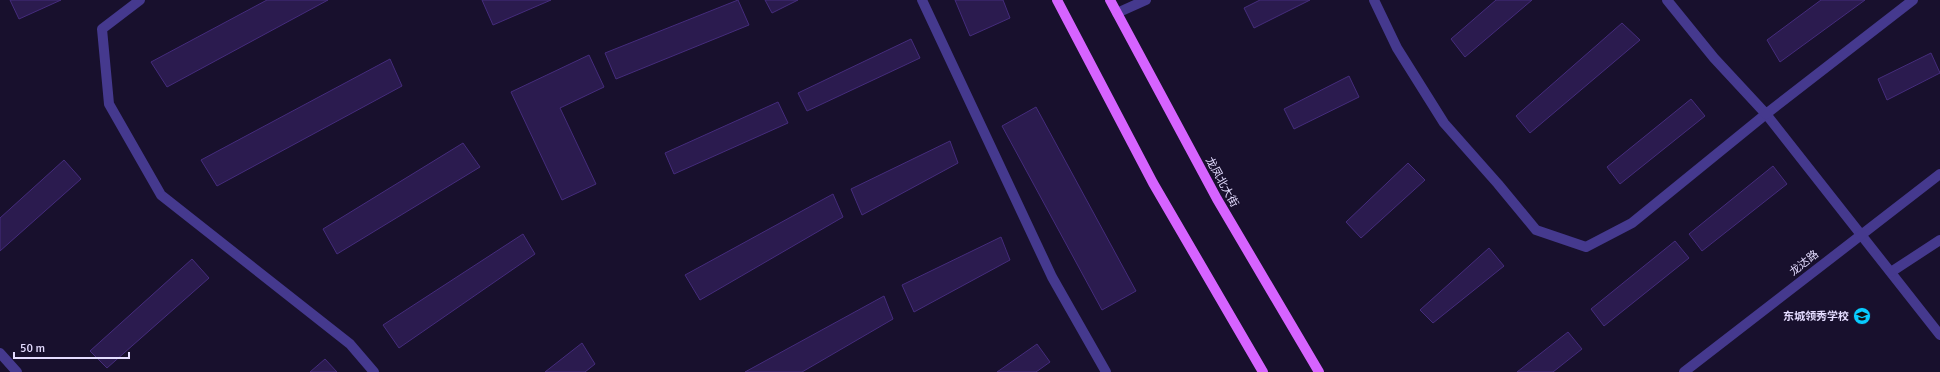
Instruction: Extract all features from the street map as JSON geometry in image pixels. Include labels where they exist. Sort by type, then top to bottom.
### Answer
[{"type":"main road","points":[[1057,0],[1153,183],[1263,372]]},
{"type":"main road","name":"龙凤北大街","points":[[1110,0],[1217,199],[1319,372]]},
{"type":"street","points":[[140,0],[102,29],[109,104],[162,195],[350,344],[374,372]]},
{"type":"street","points":[[922,0],[1052,277],[1106,372]]},
{"type":"street","points":[[1117,14],[1146,0]]},
{"type":"street","points":[[1374,0],[1397,48],[1444,123],[1536,230],[1586,247],[1632,223],[1766,114],[1913,0]]},
{"type":"street","points":[[1667,0],[1714,58],[1766,114],[1940,335]]},
{"type":"street","name":"龙达路","points":[[1684,372],[1940,174]]},
{"type":"street","points":[[1891,272],[1940,240]]},
{"type":"street","points":[[0,354],[17,372]]},
{"type":"building","points":[[10,0],[61,0],[19,19]]},
{"type":"building","points":[[267,0],[328,0],[167,87],[151,62]]},
{"type":"building","points":[[482,0],[551,0],[493,25]]},
{"type":"building","points":[[738,0],[749,25],[616,79],[605,53]]},
{"type":"building","points":[[765,0],[798,0],[772,13]]},
{"type":"building","points":[[955,0],[1003,0],[1010,18],[970,36]]},
{"type":"building","points":[[1260,0],[1310,0],[1254,28],[1244,8]]},
{"type":"building","points":[[1496,0],[1532,0],[1465,57],[1451,39]]},
{"type":"building","points":[[1821,0],[1865,0],[1780,62],[1767,40]]},
{"type":"building","points":[[1622,23],[1640,40],[1530,133],[1516,116]]},
{"type":"building","points":[[911,39],[920,58],[807,111],[798,93]]},
{"type":"building","points":[[1931,53],[1940,73],[1887,100],[1878,79]]},
{"type":"building","points":[[589,55],[604,87],[560,108],[596,184],[562,200],[511,92]]},
{"type":"building","points":[[390,59],[402,86],[217,186],[201,160]]},
{"type":"building","points":[[1349,76],[1359,97],[1294,129],[1284,109]]},
{"type":"building","points":[[1691,99],[1705,116],[1620,184],[1607,167]]},
{"type":"building","points":[[778,102],[788,123],[674,174],[665,153]]},
{"type":"building","points":[[1036,107],[1136,291],[1102,310],[1002,126]]},
{"type":"building","points":[[950,141],[958,163],[862,215],[851,189]]},
{"type":"building","points":[[463,143],[480,167],[337,254],[323,229]]},
{"type":"building","points":[[64,160],[81,179],[0,251],[0,218]]},
{"type":"building","points":[[1408,163],[1425,180],[1361,238],[1346,222]]},
{"type":"building","points":[[1773,166],[1787,184],[1702,251],[1689,234]]},
{"type":"building","points":[[833,194],[843,217],[700,300],[685,275]]},
{"type":"building","points":[[523,234],[535,254],[399,348],[383,325]]},
{"type":"building","points":[[1001,237],[1010,260],[914,312],[902,285]]},
{"type":"building","points":[[1675,241],[1689,258],[1604,326],[1591,309]]},
{"type":"building","points":[[1489,248],[1504,266],[1433,323],[1420,310]]},
{"type":"building","points":[[192,259],[209,278],[107,368],[90,351]]},
{"type":"building","points":[[884,296],[893,319],[802,372],[745,372]]},
{"type":"building","points":[[1568,332],[1582,349],[1553,372],[1517,372]]},
{"type":"building","points":[[582,343],[595,364],[585,372],[545,372]]},
{"type":"building","points":[[1037,344],[1050,362],[1036,372],[997,372]]},
{"type":"building","points":[[325,359],[337,372],[310,372]]},
{"type":"place","name":"东城领秀学校","points":[[1862,316]]}]
